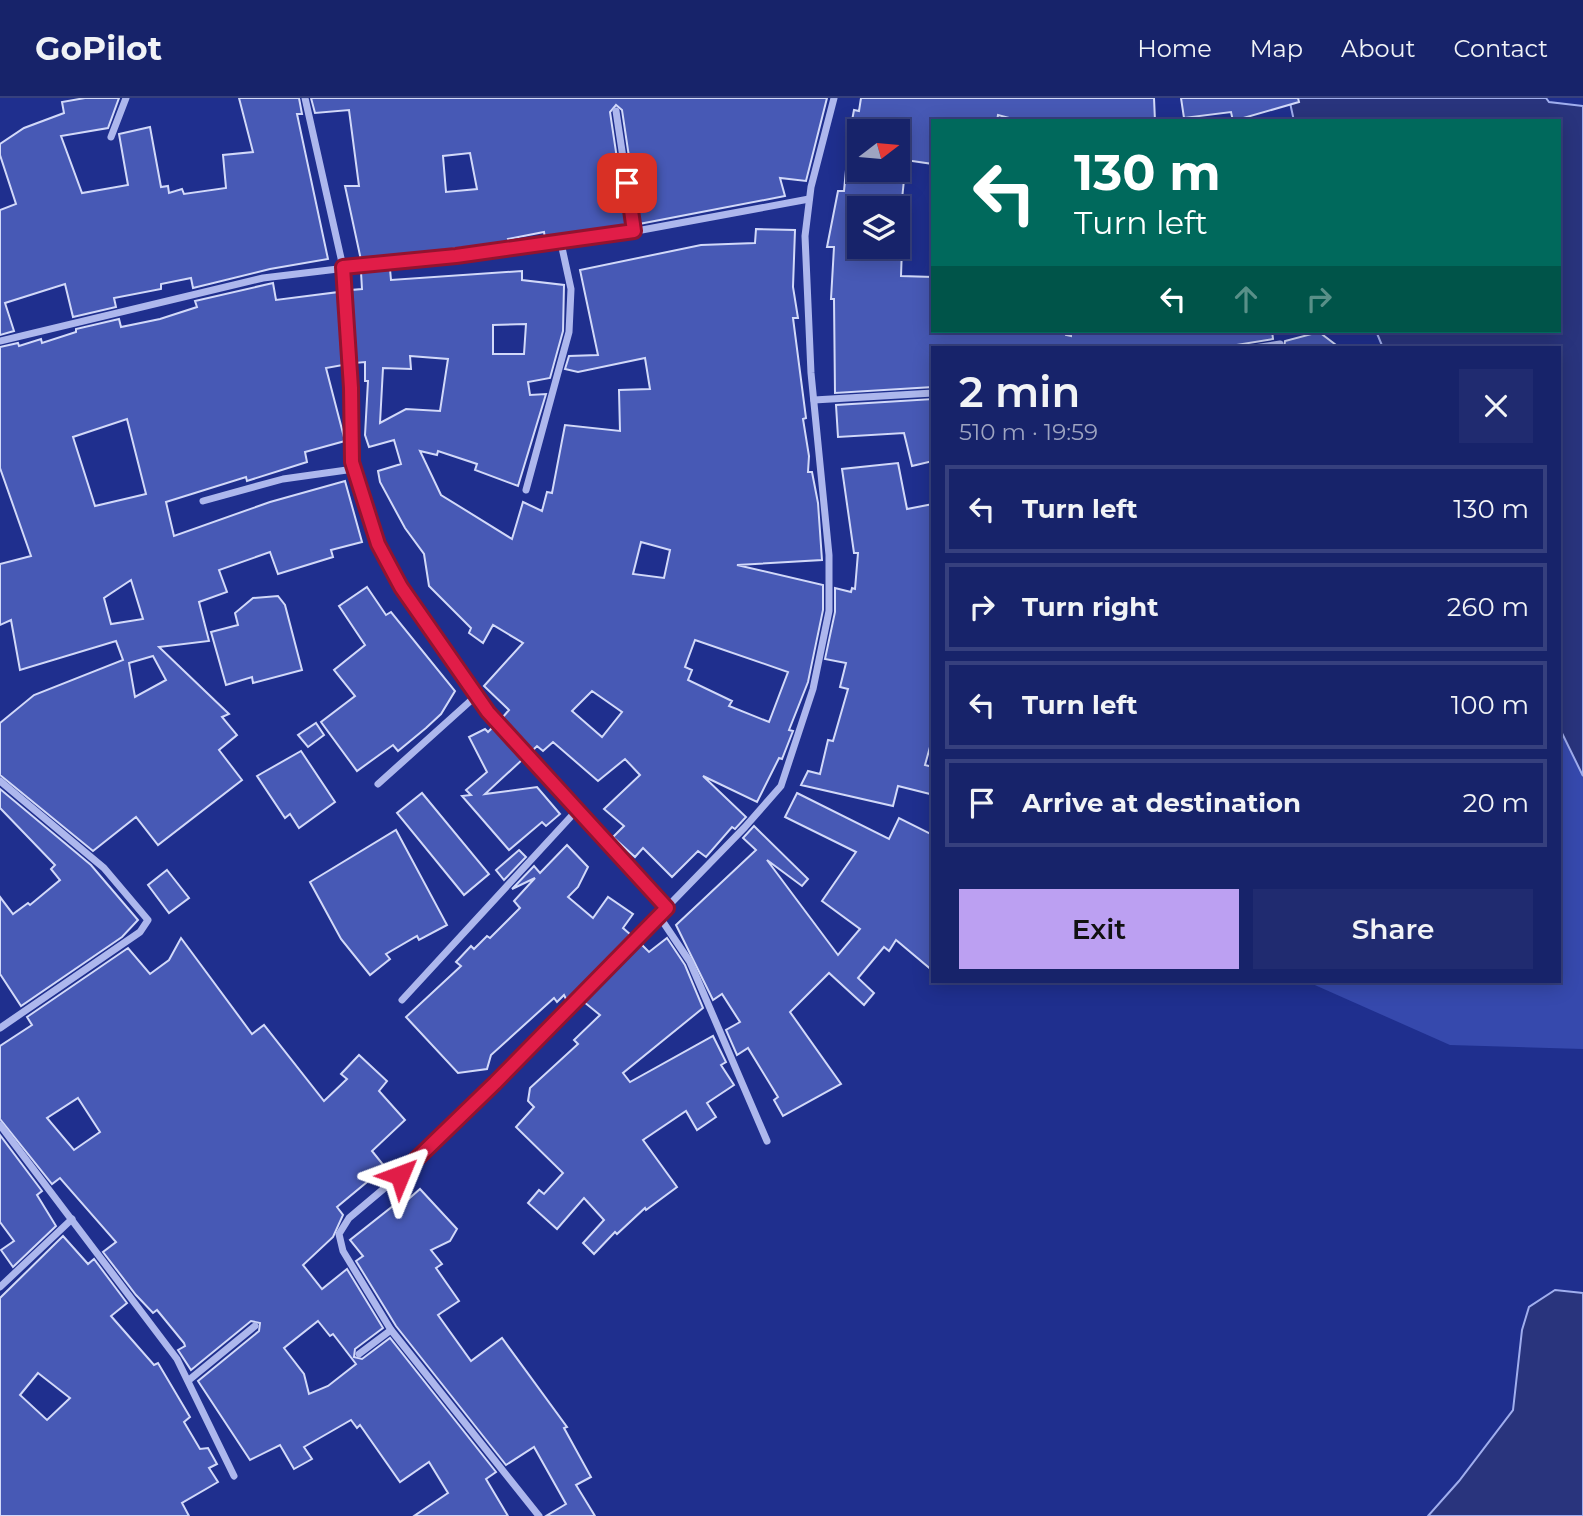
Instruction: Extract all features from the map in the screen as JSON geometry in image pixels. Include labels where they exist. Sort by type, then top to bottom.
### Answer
[{"type":"street","points":[[111,136],[126,98]]},
{"type":"street","points":[[305,98],[343,267],[354,469],[378,544],[401,587],[477,695],[667,908]]},
{"type":"street","points":[[540,1516],[391,1330],[343,1251],[339,1234],[349,1217],[400,1175],[495,1083],[667,908],[781,786],[813,689],[830,611],[829,555],[814,400],[805,236],[809,200],[834,98]]},
{"type":"street","points":[[616,111],[634,231]]},
{"type":"street","points":[[0,341],[250,281],[343,267],[561,243],[809,200]]},
{"type":"street","points":[[526,489],[569,332],[571,289],[561,243]]},
{"type":"street","points":[[1267,346],[1280,344]]},
{"type":"street","points":[[814,400],[931,393]]},
{"type":"street","points":[[203,501],[284,480],[354,469]]},
{"type":"street","points":[[378,784],[477,695]]},
{"type":"street","points":[[0,781],[104,868],[148,920],[140,932],[0,1028]]},
{"type":"street","points":[[402,1000],[577,810]]},
{"type":"street","points":[[659,916],[690,962],[767,1141]]},
{"type":"street","points":[[0,1125],[177,1359],[233,1476]]},
{"type":"street","points":[[0,1287],[72,1219]]},
{"type":"street","points":[[189,1380],[255,1326]]},
{"type":"street","points":[[359,1354],[391,1330]]},
{"type":"shaded area","points":[[1289,98],[1546,98],[1549,102],[1583,106],[1583,776],[1561,731],[1561,346],[1382,346],[1377,333],[1561,333],[1561,119],[1294,119]]},
{"type":"shaded area","points":[[1561,731],[1583,776],[1583,1049],[1450,1045],[1310,983],[1561,983]]},
{"type":"shaded area","points":[[1555,1290],[1583,1293],[1583,1516],[1428,1516],[1459,1481],[1513,1410],[1522,1330],[1529,1307]]},
{"type":"building","points":[[85,98],[119,98],[108,128],[61,136],[82,193],[128,185],[119,134],[150,127],[161,187],[168,186],[169,193],[182,189],[184,194],[226,188],[223,155],[253,152],[239,98],[299,98],[302,114],[297,114],[328,259],[270,269],[193,288],[191,278],[161,284],[161,289],[114,298],[116,307],[73,317],[65,284],[5,303],[14,331],[0,335],[0,210],[16,204],[0,155],[0,144],[24,128],[64,113],[62,102]]},
{"type":"building","points":[[311,98],[827,98],[806,181],[780,178],[785,196],[639,224],[622,110],[616,105],[610,112],[627,225],[545,238],[544,232],[508,239],[509,242],[361,260],[345,186],[359,186],[349,110],[315,113]],"holes":[[[470,153],[477,189],[446,192],[443,156]]]},
{"type":"building","points":[[861,98],[1154,98],[1155,119],[1013,119],[998,115],[997,119],[931,119],[931,164],[910,161],[910,119],[852,119],[854,110],[859,111]]},
{"type":"building","points":[[1181,98],[1298,98],[1299,102],[1240,119],[1233,119],[1231,112],[1184,118]]},
{"type":"building","points":[[846,170],[847,182],[904,182],[902,196],[847,196],[847,259],[902,259],[901,276],[931,277],[931,333],[1066,333],[1071,336],[1071,333],[1272,333],[1273,339],[1230,346],[931,346],[931,387],[835,393],[834,299],[831,299],[834,247],[827,247],[838,191],[844,191]]},
{"type":"building","points":[[756,229],[795,230],[793,287],[798,318],[793,318],[806,418],[803,419],[809,456],[808,472],[812,472],[818,503],[822,560],[737,565],[823,585],[823,610],[808,682],[789,730],[793,731],[782,759],[779,758],[757,802],[703,776],[746,817],[735,829],[732,827],[706,857],[698,851],[672,877],[643,848],[635,857],[613,837],[624,826],[604,809],[640,775],[625,759],[598,781],[553,742],[543,751],[537,746],[532,751],[502,718],[509,710],[484,686],[523,643],[493,625],[483,643],[469,633],[471,628],[429,586],[424,554],[405,528],[380,482],[378,471],[401,464],[394,440],[369,447],[365,435],[368,381],[365,381],[365,362],[355,363],[351,290],[362,289],[361,272],[390,269],[391,280],[522,271],[522,280],[564,285],[563,331],[550,378],[528,382],[530,395],[546,394],[518,486],[475,470],[477,464],[438,451],[437,455],[420,451],[441,495],[512,539],[523,502],[542,511],[547,492],[552,493],[565,425],[620,431],[619,390],[650,389],[645,358],[578,372],[565,369],[569,356],[598,355],[580,270],[701,245],[755,243]],"holes":[[[526,324],[524,354],[493,354],[493,325]],[[410,356],[448,359],[440,411],[406,409],[380,423],[383,368],[411,369]],[[641,542],[670,550],[664,578],[633,574]],[[695,640],[788,672],[769,722],[729,706],[732,701],[688,680],[692,670],[685,667]],[[592,691],[622,712],[602,737],[572,711]]]},
{"type":"building","points":[[273,283],[276,300],[339,292],[343,365],[326,368],[345,441],[305,452],[307,462],[247,481],[246,477],[166,502],[174,536],[270,502],[345,481],[362,542],[331,550],[333,557],[278,574],[270,552],[219,570],[227,592],[199,602],[209,641],[159,647],[229,714],[222,717],[237,735],[219,750],[242,780],[158,845],[136,817],[93,851],[0,775],[0,723],[34,695],[123,660],[116,641],[20,670],[11,620],[0,625],[0,564],[31,556],[0,468],[0,347],[18,343],[19,346],[41,339],[42,343],[76,332],[76,329],[119,319],[121,327],[160,319],[197,307],[195,301]],"holes":[[[127,419],[146,494],[95,506],[73,437]],[[131,580],[143,619],[111,624],[104,598]],[[153,656],[166,680],[135,697],[129,663]]]},
{"type":"building","points":[[1320,333],[1337,346],[1284,346],[1285,341]]},
{"type":"building","points":[[931,399],[931,461],[912,466],[904,433],[838,437],[836,405]]},
{"type":"building","points":[[898,463],[907,509],[931,504],[931,743],[925,765],[931,766],[931,790],[930,794],[898,786],[893,806],[801,785],[808,771],[820,774],[828,740],[833,741],[848,689],[840,687],[846,663],[825,659],[835,612],[835,588],[851,592],[852,588],[855,589],[858,553],[854,553],[842,469]]},
{"type":"building","points":[[367,587],[386,615],[391,612],[455,691],[441,714],[398,751],[393,745],[357,771],[321,722],[355,696],[334,670],[365,645],[339,606]]},
{"type":"building","points":[[278,596],[285,605],[302,670],[253,683],[252,677],[226,685],[211,632],[238,625],[235,613],[253,598]]},
{"type":"building","points":[[316,723],[324,735],[308,747],[298,735]]},
{"type":"building","points":[[493,727],[523,759],[485,794],[537,787],[560,814],[546,826],[542,822],[509,850],[462,796],[471,795],[466,790],[487,772],[469,737],[485,729],[488,732]]},
{"type":"building","points":[[301,751],[335,802],[299,828],[290,814],[285,818],[257,776]]},
{"type":"building","points":[[0,789],[91,865],[138,920],[122,937],[21,1006],[0,974],[0,897],[13,914],[28,903],[30,905],[60,880],[51,869],[55,865],[0,808]]},
{"type":"building","points":[[422,793],[489,874],[464,895],[397,813]]},
{"type":"building","points":[[797,793],[889,839],[899,818],[931,834],[931,969],[896,940],[889,951],[884,947],[858,978],[874,993],[864,1005],[829,973],[790,1012],[841,1084],[783,1116],[774,1100],[778,1097],[748,1048],[737,1055],[726,1030],[740,1022],[722,994],[713,1000],[676,925],[756,850],[743,838],[754,826],[808,879],[802,886],[767,860],[838,955],[860,929],[822,901],[856,852],[785,817]]},
{"type":"building","points":[[396,830],[447,925],[419,940],[417,936],[386,954],[390,959],[370,975],[341,939],[310,882]]},
{"type":"building","points":[[567,845],[588,867],[578,887],[568,897],[593,918],[608,897],[633,914],[623,928],[631,935],[567,1001],[564,995],[557,1002],[554,998],[491,1055],[487,1069],[458,1073],[406,1017],[461,966],[456,962],[471,946],[474,949],[487,936],[490,938],[520,908],[514,901],[535,878],[512,889],[534,866],[540,873]]},
{"type":"building","points":[[519,850],[526,857],[504,880],[496,870]]},
{"type":"building","points":[[167,870],[189,898],[169,913],[148,885]]},
{"type":"building","points":[[181,938],[252,1034],[264,1025],[324,1101],[347,1079],[341,1074],[359,1055],[387,1081],[379,1091],[405,1120],[372,1151],[385,1167],[337,1207],[343,1215],[333,1237],[303,1265],[322,1289],[347,1269],[383,1328],[355,1349],[354,1357],[362,1359],[390,1338],[496,1472],[486,1479],[508,1516],[414,1516],[448,1493],[429,1462],[400,1482],[360,1425],[357,1428],[351,1420],[304,1447],[312,1459],[294,1469],[280,1445],[250,1460],[198,1381],[259,1331],[260,1323],[251,1321],[191,1370],[178,1350],[185,1346],[184,1343],[157,1310],[153,1313],[136,1295],[103,1252],[116,1242],[60,1178],[52,1184],[0,1119],[0,1046],[32,1025],[27,1017],[128,948],[150,974],[169,960]],"holes":[[[78,1098],[100,1132],[74,1150],[47,1118]],[[318,1321],[330,1336],[333,1334],[356,1364],[328,1386],[309,1394],[304,1374],[284,1348]]]},
{"type":"building","points":[[667,938],[685,965],[703,1008],[623,1073],[630,1082],[713,1036],[726,1062],[721,1065],[734,1085],[707,1103],[716,1117],[697,1130],[686,1111],[643,1140],[677,1187],[646,1210],[645,1208],[617,1234],[615,1232],[594,1254],[583,1243],[604,1220],[584,1198],[557,1229],[528,1203],[539,1190],[544,1194],[563,1173],[516,1127],[534,1107],[528,1101],[530,1088],[578,1044],[574,1040],[600,1015],[584,1002],[640,943],[649,952]]},
{"type":"building","points":[[0,1135],[42,1191],[37,1195],[56,1226],[13,1267],[1,1250],[14,1241],[0,1222]]},
{"type":"building","points":[[420,1189],[457,1229],[450,1241],[431,1250],[442,1264],[436,1268],[459,1301],[438,1315],[471,1361],[502,1338],[567,1427],[564,1428],[591,1477],[576,1485],[595,1516],[546,1516],[566,1504],[534,1447],[506,1465],[396,1326],[356,1261],[363,1256],[350,1240],[393,1206],[396,1210]]},
{"type":"building","points":[[63,1236],[88,1264],[94,1259],[127,1303],[111,1316],[154,1365],[158,1363],[190,1417],[184,1422],[200,1449],[208,1448],[217,1464],[209,1468],[218,1482],[182,1503],[189,1516],[0,1516],[0,1298]],"holes":[[[38,1373],[70,1398],[47,1420],[20,1395]]]},
{"type":"route","points":[[400,1175],[495,1083],[667,908],[488,712],[401,587],[378,544],[352,462],[351,388],[343,267],[456,256],[634,231],[627,183]]}]
